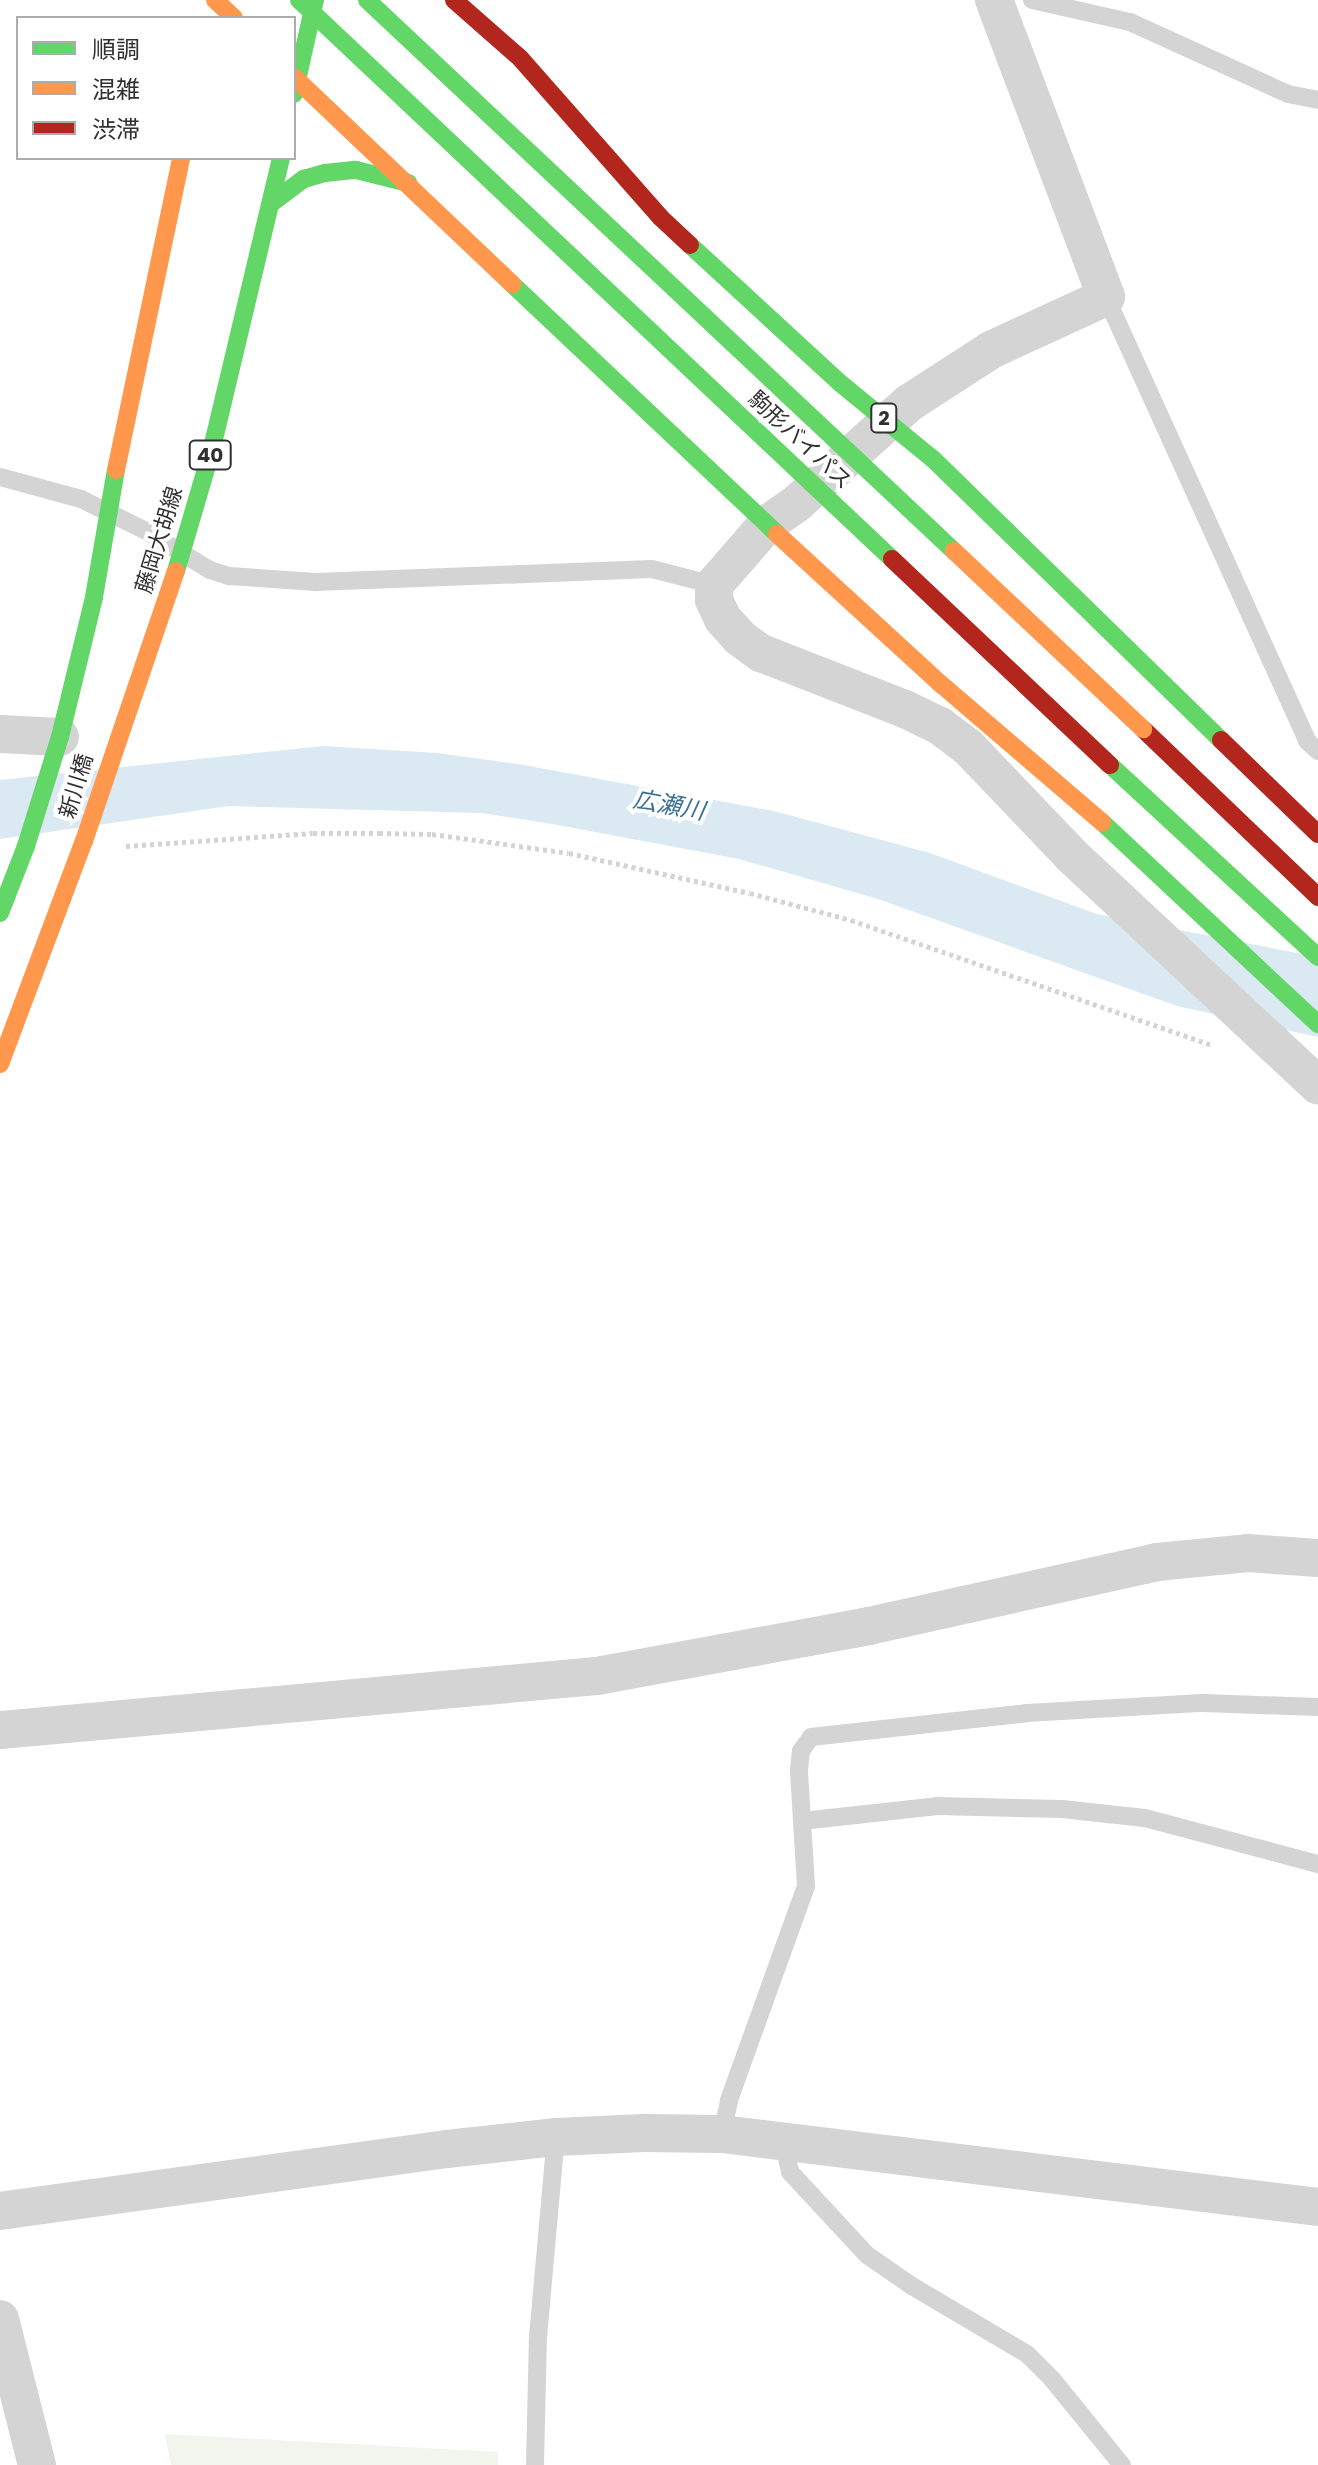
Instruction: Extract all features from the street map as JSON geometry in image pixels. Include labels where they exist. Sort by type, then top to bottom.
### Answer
[{"type":"main road","points":[[215,0],[232,16]]},
{"type":"main road","name":"駒形バイパス","points":[[299,0],[1110,765],[1318,957]]},
{"type":"main road","points":[[296,80],[315,0]]},
{"type":"main road","name":"駒形バイパス","points":[[367,0],[1318,897]]},
{"type":"main road","name":"2","points":[[454,0],[530,68],[660,217],[840,383],[933,459],[1318,834]]},
{"type":"main road","points":[[296,85],[408,183],[767,524],[942,685],[1025,752],[1318,1024]]},
{"type":"main road","points":[[57,744],[94,597],[107,513],[181,160]]},
{"type":"main road","name":"藤岡大胡線","points":[[114,745],[182,555],[273,202],[281,160]]},
{"type":"main road","points":[[273,202],[304,179],[325,173],[356,170],[408,183]]},
{"type":"main road","name":"新川橋","points":[[0,913],[26,846],[57,744]]},
{"type":"main road","name":"新川橋","points":[[0,1064],[84,841],[114,745]]},
{"type":"street","points":[[994,0],[1106,297],[991,350],[935,385],[767,524],[714,585],[714,600],[723,619],[740,638],[761,653],[940,726],[991,769],[1071,855],[1318,1085]]},
{"type":"street","points":[[0,734],[57,744]]},
{"type":"street","points":[[0,1730],[597,1676],[869,1626],[1157,1562],[1248,1553],[1318,1558]]},
{"type":"street","points":[[0,2211],[556,2137],[722,2134],[1318,2207]]},
{"type":"street","points":[[0,2319],[37,2465]]},
{"type":"lane","points":[[1032,0],[1130,22],[1288,94],[1318,100]]},
{"type":"lane","points":[[1106,297],[1307,741],[1318,751]]},
{"type":"lane","points":[[0,477],[81,499],[146,531],[210,570],[255,579],[357,581],[652,569],[714,585]]},
{"type":"lane","points":[[722,2134],[729,2100],[806,1886],[801,1751],[811,1737],[1027,1713],[1155,1705],[1203,1703],[1318,1707]]},
{"type":"lane","points":[[802,1821],[937,1806],[1062,1809],[1145,1818],[1318,1864]]},
{"type":"lane","points":[[535,2465],[538,2337],[556,2137]]},
{"type":"lane","points":[[783,2141],[790,2172],[867,2255],[912,2286],[1027,2354],[1052,2379],[1122,2465]]},
{"type":"path","points":[[121,845],[313,833],[379,833],[447,836],[569,853],[750,893],[851,920],[1210,1044]]},
{"type":"shaded area","points":[[165,2434],[498,2452],[498,2465],[171,2465]]},
{"type":"water","name":"広瀬川","points":[[323,746],[437,753],[518,764],[774,811],[930,853],[1097,914],[1318,957],[1318,1037],[1177,1006],[878,899],[739,859],[482,813],[229,806],[0,839],[0,780]]},
{"type":"traffic: fast","points":[[299,0],[892,559]]},
{"type":"traffic: fast","points":[[296,85],[315,0]]},
{"type":"traffic: fast","points":[[367,0],[954,551]]},
{"type":"traffic: fast","points":[[176,571],[211,452],[281,160]]},
{"type":"traffic: fast","points":[[273,202],[304,179],[325,173],[356,170],[408,183]]},
{"type":"traffic: fast","points":[[690,245],[840,383],[933,459],[1221,740]]},
{"type":"traffic: fast","points":[[512,284],[777,534]]},
{"type":"traffic: fast","points":[[0,913],[26,846],[60,737],[94,597],[116,470]]},
{"type":"traffic: fast","points":[[1110,765],[1318,957]]},
{"type":"traffic: fast","points":[[1102,822],[1318,1024]]},
{"type":"traffic: slow","points":[[215,0],[232,16]]},
{"type":"traffic: slow","points":[[296,79],[512,284]]},
{"type":"traffic: slow","points":[[116,470],[181,160]]},
{"type":"traffic: slow","points":[[777,534],[942,685],[1102,822]]},
{"type":"traffic: slow","points":[[954,551],[1143,729]]},
{"type":"traffic: slow","points":[[0,1064],[84,841],[176,571]]},
{"type":"traffic: jam","points":[[454,0],[520,58],[660,217],[690,245]]},
{"type":"traffic: jam","points":[[892,559],[1110,765]]},
{"type":"traffic: jam","points":[[1143,729],[1318,897]]},
{"type":"traffic: jam","points":[[1221,740],[1318,834]]}]
